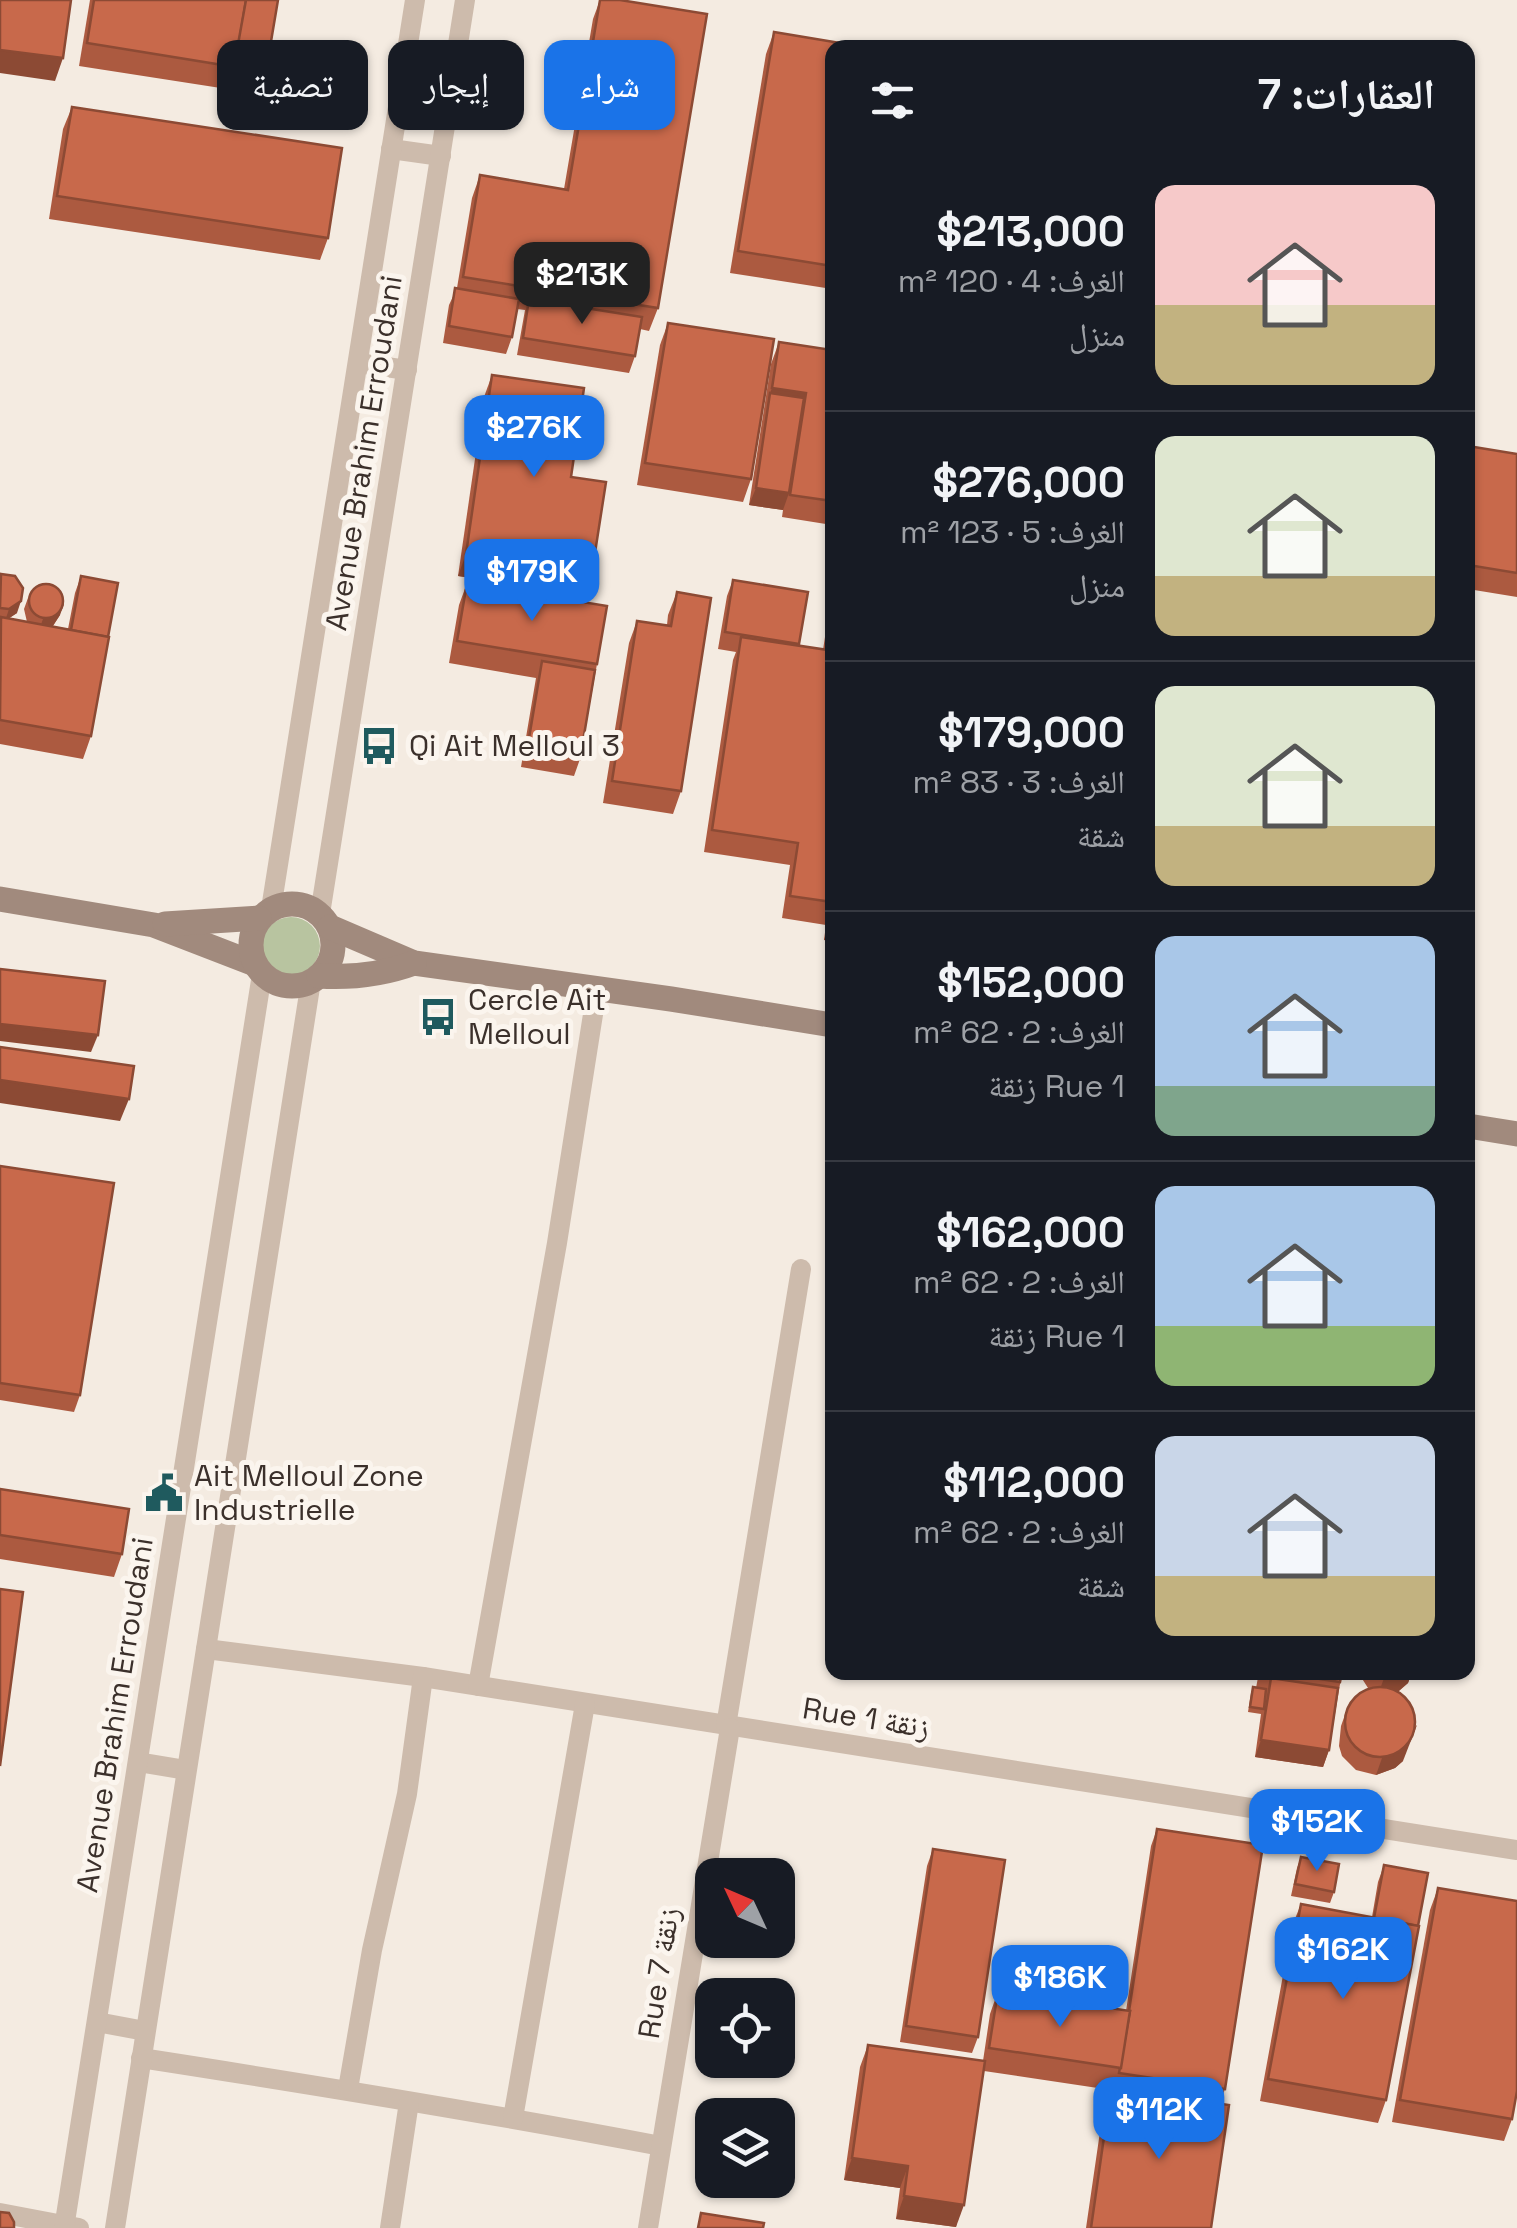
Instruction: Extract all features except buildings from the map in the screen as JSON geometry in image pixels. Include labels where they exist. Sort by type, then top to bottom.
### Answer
[{"type":"main road","points":[[0,899],[154,925],[258,969],[285,986],[297,986],[315,978],[328,966],[333,940],[325,921]]},
{"type":"main road","points":[[154,925],[265,914],[283,904],[296,903],[414,963],[825,1024]]},
{"type":"main road","points":[[258,969],[250,940],[265,914]]},
{"type":"main road","points":[[315,978],[393,971],[414,963]]},
{"type":"main road","points":[[1475,1127],[1517,1134]]},
{"type":"street","name":"Avenue Brahim Erroudani","points":[[265,914],[415,0]]},
{"type":"street","name":"Avenue Brahim Erroudani","points":[[325,921],[466,0]]},
{"type":"street","points":[[392,148],[441,156]]},
{"type":"street","points":[[358,363],[407,370]]},
{"type":"street","name":"Avenue Brahim Erroudani","points":[[69,2227],[96,2022],[258,969]]},
{"type":"street","points":[[115,2228],[315,978]]},
{"type":"street","points":[[478,1686],[598,990]]},
{"type":"street","name":"Rue 7 زنقة","points":[[648,2228],[802,1269]]},
{"type":"street","name":"Rue 1 زنقة","points":[[206,1649],[423,1677],[1517,1850]]},
{"type":"street","points":[[348,2090],[372,1950],[407,1794],[423,1677]]},
{"type":"street","points":[[513,2118],[585,1704]]},
{"type":"street","points":[[138,1762],[186,1770]]},
{"type":"street","points":[[96,2022],[145,2030]]},
{"type":"street","points":[[140,2058],[348,2090],[661,2146]]},
{"type":"street","points":[[390,2228],[409,2102]]},
{"type":"street","points":[[0,2213],[69,2227]]},
{"type":"green space","points":[[291,917],[311,926],[320,946],[311,966],[291,975],[271,966],[262,946],[271,926]]},
{"type":"place","name":"Qi Ait Melloul 3","points":[[379,746]]},
{"type":"place","name":"Cercle Ait Melloul","points":[[438,1017]]},
{"type":"place","name":"Ait Melloul Zone Industrielle","points":[[164,1493]]}]
